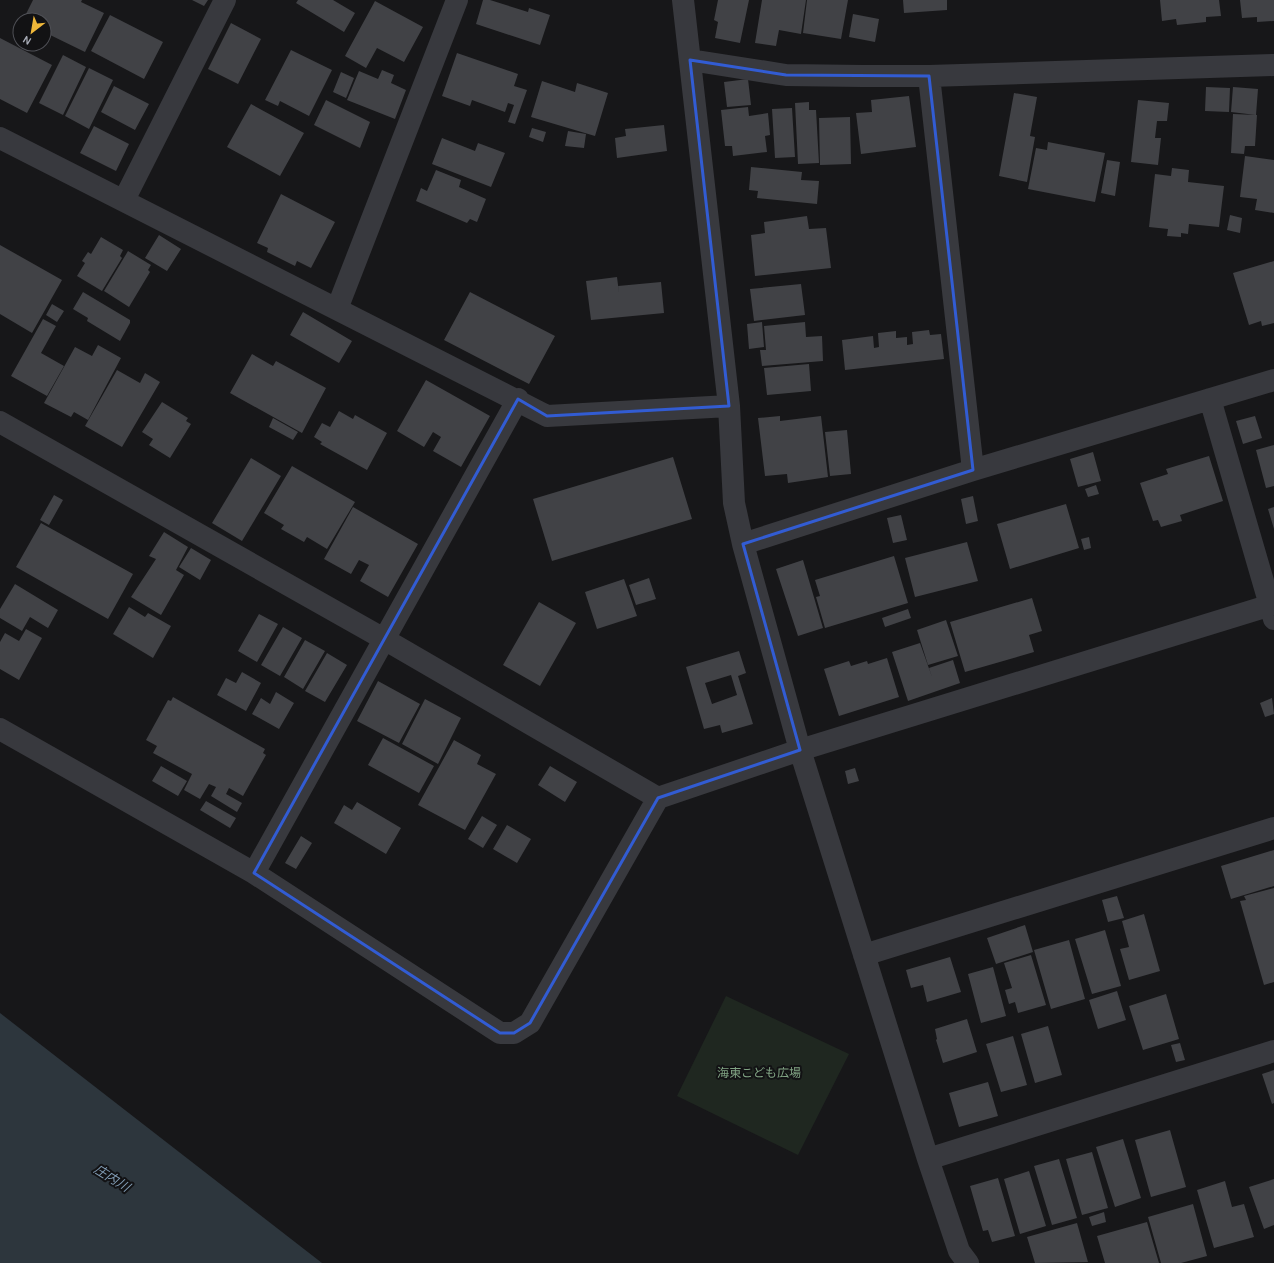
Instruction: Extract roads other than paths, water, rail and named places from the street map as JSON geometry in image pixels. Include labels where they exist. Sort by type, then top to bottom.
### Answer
[{"type":"street","points":[[124,200],[225,0]]},
{"type":"street","points":[[337,309],[457,0]]},
{"type":"street","points":[[683,0],[729,406],[734,503],[742,544],[800,750],[928,1159],[959,1251],[968,1263]]},
{"type":"street","points":[[690,60],[786,75],[929,76],[1274,65]]},
{"type":"street","points":[[929,76],[973,470]]},
{"type":"street","points":[[0,138],[547,416],[729,406]]},
{"type":"street","points":[[742,544],[973,470],[1274,380]]},
{"type":"street","points":[[0,729],[254,873],[500,1033],[514,1033],[530,1023],[658,798],[800,750],[1273,610],[1210,399]]},
{"type":"street","points":[[254,873],[518,400]]},
{"type":"street","points":[[0,422],[384,639],[658,798]]},
{"type":"street","points":[[864,955],[1274,828]]},
{"type":"street","points":[[928,1159],[1274,1051]]},
{"type":"water","name":"庄内川","points":[[0,1013],[322,1263],[0,1263]]},
{"type":"park label","name":"海東こども広場","points":[[759,1073]]}]
